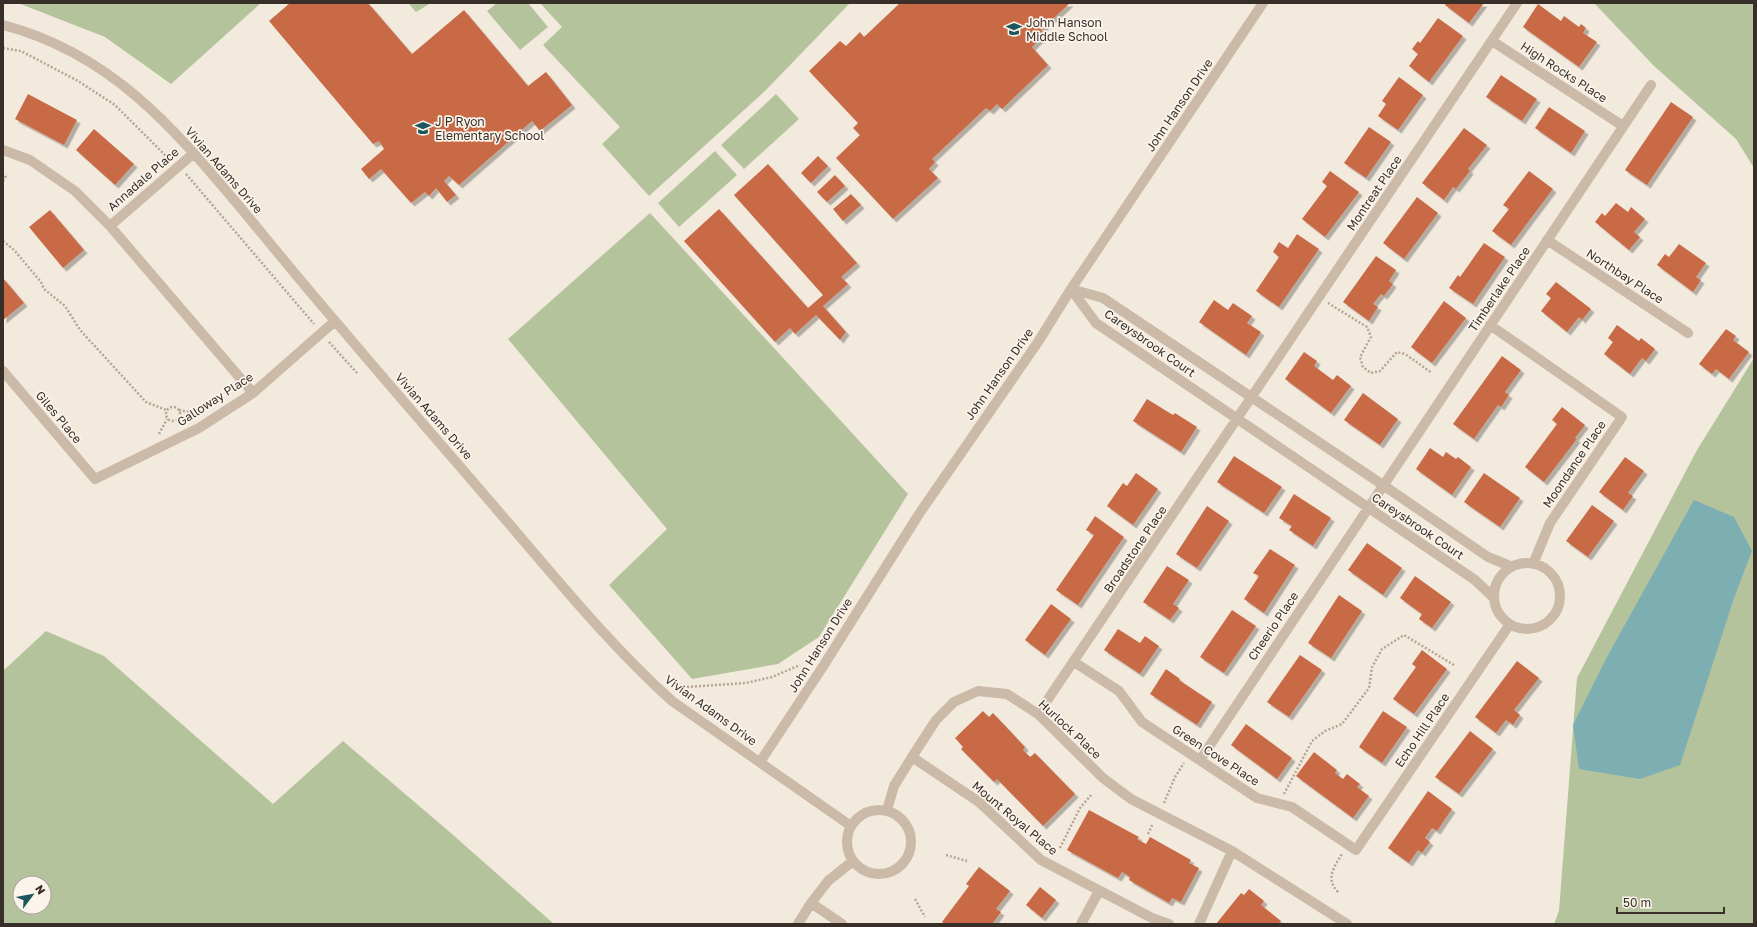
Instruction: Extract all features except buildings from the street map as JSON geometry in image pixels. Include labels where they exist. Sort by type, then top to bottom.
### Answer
[{"type":"street","name":"John Hanson Drive","points":[[760,762],[822,668],[918,514],[1038,342],[1071,289],[1263,3]]},
{"type":"street","name":"Montreat Place","points":[[1252,398],[1517,3]]},
{"type":"street","name":"Vivian Adams Drive","points":[[3,26],[52,42],[72,52],[112,76],[135,94],[194,153],[335,321],[593,622],[652,683],[672,701],[851,826]]},
{"type":"street","name":"High Rocks Place","points":[[1492,40],[1623,126]]},
{"type":"street","name":"Timberlake Place","points":[[1368,507],[1651,85]]},
{"type":"street","points":[[3,150],[30,160],[76,191],[110,226],[252,393]]},
{"type":"street","name":"Annadale Place","points":[[110,226],[194,153]]},
{"type":"street","name":"Northbay Place","points":[[1547,240],[1688,333]]},
{"type":"street","name":"Careysbrook Court","points":[[1071,289],[1103,298],[1488,557],[1510,566]]},
{"type":"street","name":"Careysbrook Court","points":[[1071,289],[1096,323],[1475,580],[1494,598]]},
{"type":"street","name":"Galloway Place","points":[[95,479],[199,428],[252,393],[335,321]]},
{"type":"street","name":"Moondance Place","points":[[1490,325],[1622,417],[1550,523],[1533,564]]},
{"type":"street","name":"Giles Place","points":[[3,371],[95,479]]},
{"type":"street","name":"Broadstone Place","points":[[1038,714],[1252,398]]},
{"type":"street","name":"Cheerio Place","points":[[1200,760],[1368,507]]},
{"type":"street","points":[[1522,563],[1533,564],[1543,567],[1552,574],[1559,590],[1560,601],[1550,620],[1538,627],[1527,629],[1510,624],[1503,618],[1496,609],[1494,589],[1499,578],[1510,566],[1522,563]]},
{"type":"street","name":"Echo Hill Place","points":[[1356,850],[1510,624]]},
{"type":"street","name":"Green Cove Place","points":[[1074,662],[1119,691],[1142,722],[1257,798],[1292,807],[1356,850]]},
{"type":"street","name":"Hurlock Place","points":[[887,810],[894,786],[936,720],[954,702],[978,691],[1007,694],[1038,714],[1103,778],[1132,800],[1232,851],[1347,924]]},
{"type":"street","name":"Mount Royal Place","points":[[912,757],[979,802],[1041,860],[1152,918],[1169,924]]},
{"type":"street","points":[[887,810],[901,818],[910,830],[912,840],[911,850],[907,860],[900,867],[891,872],[882,874],[865,871],[853,861],[848,852],[848,834],[851,826],[857,818],[866,812],[887,810]]},
{"type":"street","points":[[1199,924],[1232,851]]},
{"type":"street","points":[[798,924],[810,903],[828,881],[853,861]]},
{"type":"street","points":[[1081,924],[1099,891]]},
{"type":"street","points":[[810,903],[842,924]]},
{"type":"path","points":[[3,48],[21,51],[78,80],[115,105],[178,166],[357,373]]},
{"type":"path","points":[[3,181],[7,174]]},
{"type":"path","points":[[3,241],[14,250],[41,282],[44,290],[65,306],[80,330],[146,402],[166,410]]},
{"type":"path","points":[[1319,298],[1367,327],[1370,337],[1360,357],[1364,368],[1371,373],[1380,371],[1397,352],[1405,354],[1432,373]]},
{"type":"path","points":[[166,410],[173,406],[179,410],[198,414]]},
{"type":"path","points":[[158,436],[167,419],[165,414],[166,410]]},
{"type":"path","points":[[167,419],[172,421],[178,419],[180,415],[179,410]]},
{"type":"path","points":[[1283,794],[1312,741],[1326,731],[1342,724],[1369,688],[1372,667],[1382,649],[1404,635],[1454,665]]},
{"type":"path","points":[[687,687],[746,683],[772,677],[800,665]]},
{"type":"path","points":[[1148,834],[1169,794],[1175,777],[1190,753]]},
{"type":"path","points":[[1060,848],[1080,808],[1091,796]]},
{"type":"path","points":[[1338,892],[1331,883],[1331,875],[1342,854]]},
{"type":"path","points":[[946,855],[967,861]]},
{"type":"path","points":[[915,899],[925,917]]},
{"type":"green space","points":[[18,3],[261,3],[171,84],[105,37]]},
{"type":"green space","points":[[408,3],[431,3],[416,12]]},
{"type":"green space","points":[[497,3],[528,3],[548,27],[520,50],[487,11]]},
{"type":"green space","points":[[540,3],[850,3],[765,91],[649,196],[602,144],[620,127],[543,45],[562,27]]},
{"type":"green space","points":[[1594,3],[1754,3],[1754,168],[1736,139],[1654,66]]},
{"type":"green space","points":[[776,94],[799,119],[744,169],[721,145]]},
{"type":"green space","points":[[715,151],[737,175],[679,227],[658,203]]},
{"type":"green space","points":[[650,213],[908,494],[819,637],[778,664],[692,679],[609,585],[667,529],[508,339]]},
{"type":"green space","points":[[1754,358],[1754,924],[1554,924],[1559,911],[1577,678],[1697,450]]},
{"type":"green space","points":[[46,631],[104,656],[273,804],[343,741],[554,924],[3,924],[3,671]]},
{"type":"water","points":[[1694,500],[1734,517],[1752,551],[1734,598],[1680,765],[1640,779],[1579,769],[1573,725],[1607,657]]},
{"type":"place","name":"John Hanson Middle School","points":[[1014,29]]},
{"type":"place","name":"J P Ryon Elementary School","points":[[423,128]]}]
